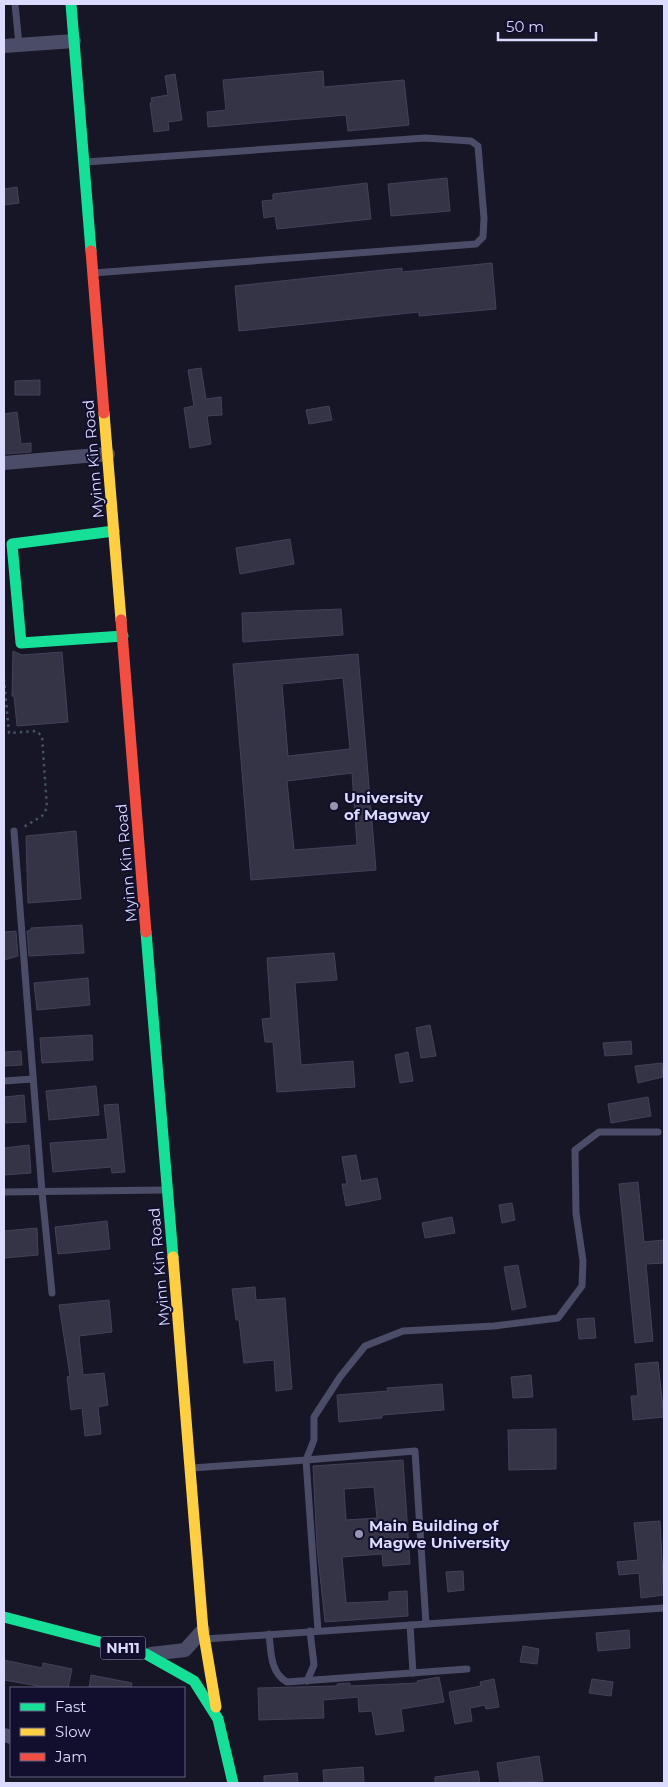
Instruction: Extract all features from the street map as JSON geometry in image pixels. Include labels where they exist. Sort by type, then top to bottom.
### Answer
[{"type":"main road","name":"Myinn Kin Road","points":[[71,4],[204,1634],[208,1670],[218,1719]]},
{"type":"main road","points":[[114,531],[12,544],[21,643],[123,636]]},
{"type":"main road","name":"NH11","points":[[4,1617],[146,1654],[194,1680],[218,1719],[232,1783]]},
{"type":"street","points":[[4,46],[74,41]]},
{"type":"street","points":[[4,463],[108,454]]},
{"type":"street","points":[[146,1654],[185,1650],[204,1634]]},
{"type":"lane","points":[[15,4],[19,45]]},
{"type":"lane","points":[[84,162],[425,138],[470,141],[478,146],[480,164],[483,237],[476,244],[93,273]]},
{"type":"lane","points":[[14,831],[42,1192],[52,1293]]},
{"type":"lane","points":[[4,1081],[33,1079]]},
{"type":"lane","points":[[307,1681],[314,1665],[314,1631],[306,1460],[314,1440],[314,1417],[340,1377],[365,1346],[404,1331],[494,1326],[558,1318],[582,1286],[584,1261],[576,1213],[575,1150],[599,1132],[658,1132]]},
{"type":"lane","points":[[4,1192],[168,1190]]},
{"type":"lane","points":[[190,1468],[415,1450],[426,1624]]},
{"type":"lane","points":[[204,1634],[269,1634],[664,1608]]},
{"type":"lane","points":[[410,1625],[413,1673]]},
{"type":"lane","points":[[269,1634],[274,1667],[278,1678],[287,1682],[467,1669]]},
{"type":"path","points":[[4,680],[9,733],[36,730],[42,736],[47,798],[47,808],[42,816],[33,824],[14,831]]},
{"type":"building","points":[[323,71],[324,87],[404,80],[409,125],[348,131],[346,115],[208,127],[207,112],[226,110],[223,80]]},
{"type":"building","points":[[175,74],[182,120],[168,122],[169,130],[154,132],[151,98],[168,95],[165,76]]},
{"type":"building","points":[[447,178],[450,211],[391,216],[388,184]]},
{"type":"building","points":[[367,183],[371,219],[277,229],[275,216],[264,218],[262,201],[273,200],[273,194]]},
{"type":"building","points":[[17,187],[19,203],[4,205],[4,189]]},
{"type":"building","points":[[492,263],[496,309],[419,316],[419,312],[239,331],[235,286],[402,268],[402,272]]},
{"type":"building","points":[[201,368],[206,399],[221,397],[222,415],[207,416],[211,444],[190,448],[184,408],[194,406],[188,370]]},
{"type":"building","points":[[40,380],[40,395],[15,395],[15,381]]},
{"type":"building","points":[[329,406],[332,420],[309,424],[306,410]]},
{"type":"building","points":[[17,412],[21,444],[31,443],[31,452],[4,454],[4,414]]},
{"type":"building","points":[[290,539],[294,564],[240,574],[236,548]]},
{"type":"building","points":[[341,609],[343,635],[243,642],[242,613]]},
{"type":"building","points":[[13,651],[22,655],[62,652],[68,722],[17,726],[14,696],[12,696]]},
{"type":"building","points":[[358,654],[376,870],[251,880],[233,664]],"holes":[[[343,678],[350,749],[288,756],[282,684]],[[352,773],[357,845],[294,850],[287,781]]]},
{"type":"building","points":[[76,831],[81,899],[28,903],[26,836]]},
{"type":"building","points":[[82,925],[84,953],[29,956],[27,931],[31,930],[31,928]]},
{"type":"building","points":[[16,931],[18,956],[4,960],[4,932]]},
{"type":"building","points":[[334,953],[337,980],[295,983],[301,1065],[353,1061],[355,1087],[277,1092],[273,1042],[265,1042],[262,1019],[271,1018],[267,958]]},
{"type":"building","points":[[88,978],[90,1005],[37,1010],[34,983]]},
{"type":"building","points":[[430,1025],[436,1056],[421,1058],[416,1028]]},
{"type":"building","points":[[92,1035],[93,1060],[42,1063],[40,1038]]},
{"type":"building","points":[[631,1041],[632,1054],[605,1056],[603,1043]]},
{"type":"building","points":[[21,1051],[22,1065],[4,1066],[4,1052]]},
{"type":"building","points":[[408,1052],[413,1081],[400,1083],[395,1055]]},
{"type":"building","points":[[662,1063],[663,1077],[638,1083],[635,1066]]},
{"type":"building","points":[[96,1086],[99,1115],[49,1120],[46,1091]]},
{"type":"building","points":[[24,1095],[26,1122],[4,1123],[4,1097]]},
{"type":"building","points":[[648,1097],[651,1116],[611,1123],[608,1104]]},
{"type":"building","points":[[118,1104],[125,1172],[112,1173],[111,1167],[53,1172],[50,1143],[108,1139],[104,1105]]},
{"type":"building","points":[[29,1145],[31,1173],[4,1175],[4,1148]]},
{"type":"building","points":[[356,1155],[361,1181],[377,1178],[381,1199],[346,1206],[342,1184],[347,1184],[342,1157]]},
{"type":"building","points":[[638,1182],[644,1242],[664,1240],[664,1263],[646,1264],[653,1341],[635,1343],[619,1184]]},
{"type":"building","points":[[512,1203],[515,1220],[502,1223],[499,1205]]},
{"type":"building","points":[[452,1217],[455,1233],[425,1238],[422,1223]]},
{"type":"building","points":[[107,1221],[110,1249],[58,1254],[55,1227]]},
{"type":"building","points":[[37,1228],[38,1255],[4,1258],[4,1231]]},
{"type":"building","points":[[518,1265],[526,1307],[512,1310],[504,1267]]},
{"type":"building","points":[[255,1287],[256,1300],[285,1298],[292,1389],[276,1391],[274,1360],[244,1363],[239,1320],[236,1320],[232,1289]]},
{"type":"building","points":[[109,1300],[112,1332],[79,1336],[83,1375],[104,1373],[108,1405],[98,1407],[101,1434],[85,1436],[82,1408],[71,1410],[67,1377],[70,1376],[59,1305]]},
{"type":"building","points":[[594,1318],[596,1338],[579,1339],[577,1319]]},
{"type":"building","points":[[658,1362],[664,1417],[633,1420],[631,1396],[638,1396],[635,1364]]},
{"type":"building","points":[[531,1375],[533,1397],[513,1398],[511,1377]]},
{"type":"building","points":[[442,1384],[444,1410],[382,1415],[382,1418],[339,1422],[337,1395],[388,1391],[387,1388]]},
{"type":"building","points":[[556,1429],[556,1469],[509,1470],[508,1430]]},
{"type":"building","name":"Main Building of Magwe University","points":[[403,1460],[410,1564],[383,1566],[382,1554],[342,1557],[346,1603],[389,1601],[389,1592],[407,1591],[408,1616],[325,1622],[317,1547],[313,1466]],"holes":[[[374,1487],[377,1518],[346,1520],[344,1489]]]},
{"type":"building","points":[[660,1521],[664,1595],[641,1598],[639,1573],[619,1575],[617,1562],[638,1560],[634,1523]]},
{"type":"building","points":[[463,1571],[464,1590],[448,1592],[446,1572]]},
{"type":"building","points":[[629,1630],[630,1648],[598,1651],[596,1633]]},
{"type":"building","points":[[523,1646],[539,1649],[537,1664],[520,1662]]},
{"type":"building","points":[[4,1660],[42,1668],[43,1663],[72,1669],[68,1687],[38,1687],[4,1680]]},
{"type":"building","points":[[91,1675],[132,1683],[131,1687],[89,1687]]},
{"type":"building","points":[[439,1677],[444,1702],[401,1709],[404,1731],[376,1735],[372,1711],[359,1712],[358,1697],[323,1700],[324,1718],[259,1720],[258,1688],[337,1686],[337,1684],[350,1683],[350,1686],[418,1683],[417,1681]]},
{"type":"building","points":[[494,1679],[499,1707],[486,1709],[485,1705],[470,1708],[472,1721],[455,1724],[449,1692],[481,1686],[480,1682]]},
{"type":"building","points":[[592,1679],[613,1682],[611,1696],[589,1693]]},
{"type":"building","points":[[539,1756],[543,1781],[500,1783],[497,1763]]},
{"type":"building","points":[[363,1767],[364,1783],[324,1783],[323,1770]]},
{"type":"building","points":[[478,1771],[480,1783],[435,1783],[435,1777]]},
{"type":"building","points":[[297,1773],[298,1783],[264,1783],[264,1776]]},
{"type":"traffic: fast","points":[[71,4],[91,251]]},
{"type":"traffic: fast","points":[[114,531],[12,544],[21,643],[123,636]]},
{"type":"traffic: fast","points":[[146,932],[173,1257]]},
{"type":"traffic: fast","points":[[4,1617],[146,1654],[194,1681],[218,1719],[233,1783]]},
{"type":"traffic: slow","points":[[104,413],[121,620]]},
{"type":"traffic: slow","points":[[173,1257],[203,1630],[216,1707]]},
{"type":"traffic: jam","points":[[91,251],[104,413]]},
{"type":"traffic: jam","points":[[121,620],[146,932]]},
{"type":"place","name":"University of Magway","points":[[334,806]]},
{"type":"place","name":"Main Building of Magwe University","points":[[359,1534]]}]
